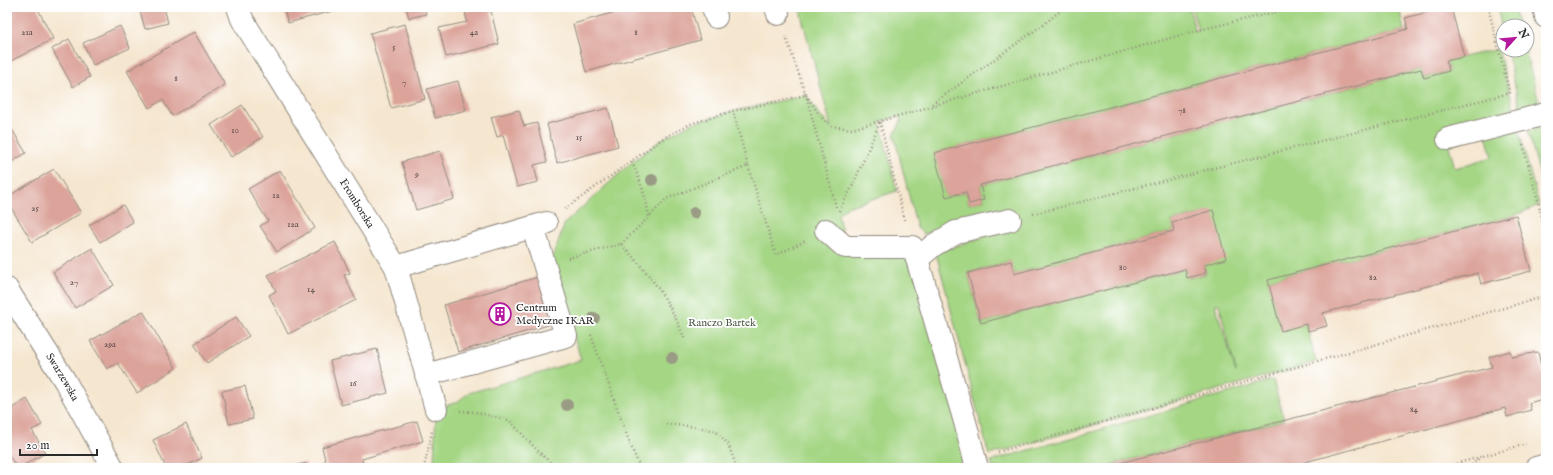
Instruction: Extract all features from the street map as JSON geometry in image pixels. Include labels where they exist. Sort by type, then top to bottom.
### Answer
[{"type":"street","name":"Fromborska","points":[[238,7],[242,19],[396,267],[436,409]]},
{"type":"street","points":[[1448,139],[1546,114]]},
{"type":"street","points":[[826,230],[845,247],[914,253],[934,245],[956,232],[1010,220]]},
{"type":"street","points":[[396,267],[540,225],[566,336],[426,375]]},
{"type":"street","points":[[914,253],[965,422],[976,464]]},
{"type":"street","name":"Swarzewska","points":[[7,289],[65,381],[113,468]]},
{"type":"street","points":[[1536,468],[1546,465]]},
{"type":"path","points":[[930,106],[1044,24],[1065,7]]},
{"type":"path","points":[[806,95],[820,116],[831,126],[852,129],[1195,30],[1297,7]]},
{"type":"path","points":[[777,11],[806,95],[838,214],[853,185],[880,122]]},
{"type":"path","points":[[1010,220],[1510,93]]},
{"type":"path","points":[[570,265],[567,258],[540,225],[632,162],[662,139],[690,124],[734,111],[806,95]]},
{"type":"path","points":[[734,111],[748,166],[776,255],[826,230]]},
{"type":"path","points":[[880,122],[914,253]]},
{"type":"path","points":[[632,162],[646,198],[649,217]]},
{"type":"path","points":[[567,258],[621,244],[666,199],[748,166]]},
{"type":"path","points":[[621,244],[638,261],[655,282],[677,320],[685,340]]},
{"type":"path","points":[[976,464],[1546,296]]},
{"type":"path","points":[[589,331],[640,468]]},
{"type":"path","points":[[424,468],[436,409],[475,412],[509,420],[556,468]]},
{"type":"path","points":[[666,424],[697,427],[716,431],[728,444],[737,468]]},
{"type":"path","points":[[1441,468],[1532,443]]},
{"type":"path","points":[[1469,468],[1481,457]]},
{"type":"green space","name":"Ranczo Bartek","points":[[799,7],[1189,7],[1195,31],[1198,29],[1191,7],[1399,7],[1404,30],[935,153],[946,197],[966,192],[969,204],[984,200],[980,185],[1421,69],[1424,78],[1449,71],[1446,61],[1495,50],[1495,58],[1500,58],[1517,121],[1449,146],[1455,168],[1492,157],[1486,135],[1518,127],[1539,205],[1516,215],[1268,280],[1281,330],[1306,324],[1316,362],[989,455],[936,253],[1003,230],[953,225],[924,234],[917,228],[894,135],[901,121],[899,116],[880,122],[897,191],[847,207],[838,214],[845,247],[912,247],[971,468],[422,468],[434,464],[436,409],[457,402],[469,393],[581,360],[551,261],[565,223],[632,162],[662,139],[690,124],[734,111],[806,95],[820,116],[831,126]],"holes":[[[1212,211],[1204,265],[1206,274],[1188,278],[1185,269],[981,323],[968,273],[1010,261],[1014,274],[1174,231],[1172,221]],[[1215,304],[1219,304],[1236,372]]]},
{"type":"green space","points":[[1497,7],[1532,7],[1515,11],[1517,18],[1499,18]]},
{"type":"green space","points":[[1509,58],[1527,58],[1539,102],[1520,109]]},
{"type":"green space","points":[[1546,126],[1546,198],[1528,131]]},
{"type":"green space","points":[[1273,380],[1284,420],[1098,468],[993,468],[991,461]]},
{"type":"building","points":[[18,7],[37,7],[53,39],[11,61],[7,52],[7,13]]},
{"type":"building","points":[[139,7],[164,7],[168,23],[145,29]]},
{"type":"building","points":[[283,7],[331,7],[332,11],[288,23]]},
{"type":"building","points":[[406,7],[424,7],[426,14],[409,18]]},
{"type":"building","points":[[482,7],[490,7],[499,44],[446,57],[439,28],[467,22],[465,11]]},
{"type":"building","points":[[633,7],[691,7],[700,40],[586,72],[573,24]]},
{"type":"building","points":[[1451,7],[1464,57],[1446,61],[1449,71],[1424,78],[1421,69],[980,185],[984,200],[969,204],[966,192],[946,197],[934,153],[1408,29],[1405,18]]},
{"type":"building","points":[[405,24],[425,99],[391,108],[370,33]]},
{"type":"building","points":[[120,26],[130,48],[93,65],[83,43]]},
{"type":"building","points":[[194,32],[225,85],[172,116],[163,100],[149,108],[127,71]]},
{"type":"building","points":[[69,39],[90,77],[73,87],[52,49]]},
{"type":"building","points":[[458,81],[466,110],[435,118],[427,89]]},
{"type":"building","points":[[242,105],[263,137],[231,157],[211,125]]},
{"type":"building","points":[[608,108],[618,146],[557,163],[547,124]]},
{"type":"building","points":[[519,110],[524,126],[537,123],[547,162],[534,165],[538,182],[517,187],[503,135],[497,137],[491,117]]},
{"type":"building","points":[[7,121],[26,153],[7,165]]},
{"type":"building","points":[[440,151],[454,199],[416,210],[402,162]]},
{"type":"building","points":[[54,169],[81,213],[32,242],[7,201],[7,197]]},
{"type":"building","points":[[280,170],[315,228],[277,252],[260,226],[268,221],[248,189]]},
{"type":"building","points":[[123,205],[133,222],[100,242],[89,225]]},
{"type":"building","points":[[1213,210],[1226,259],[1204,265],[1206,273],[1187,278],[1185,269],[981,323],[968,273],[1011,261],[1014,274],[1174,231],[1172,222]]},
{"type":"building","points":[[1516,215],[1531,271],[1481,284],[1478,273],[1323,313],[1327,326],[1308,331],[1306,324],[1281,331],[1268,280]]},
{"type":"building","points":[[335,242],[350,273],[344,275],[356,300],[288,334],[269,295],[276,291],[268,275]]},
{"type":"building","points":[[92,248],[114,285],[75,308],[53,272]]},
{"type":"building","name":"Centrum Medyczne IKAR","points":[[541,276],[555,323],[458,352],[444,305]]},
{"type":"building","points":[[143,311],[176,368],[137,393],[118,363],[107,369],[90,341]]},
{"type":"building","points":[[236,317],[249,336],[207,363],[194,344]]},
{"type":"building","points":[[377,349],[388,393],[341,405],[330,361]]},
{"type":"building","points":[[1510,351],[1512,357],[1538,352],[1546,390],[1546,398],[1529,403],[1531,410],[1507,417],[1505,408],[1283,468],[1100,468],[1492,367],[1489,357]]},
{"type":"building","points":[[245,386],[253,419],[229,424],[222,391]]},
{"type":"building","points":[[27,399],[42,425],[32,430],[45,453],[17,468],[7,452],[7,411]]},
{"type":"building","points":[[417,421],[423,441],[362,459],[364,468],[327,468],[322,447]]},
{"type":"building","points":[[186,424],[202,458],[181,468],[166,468],[153,440]]},
{"type":"building","points":[[306,463],[307,468],[288,468],[288,467]]},
{"type":"place","name":"Centrum Medyczne IKAR","points":[[500,314]]}]
